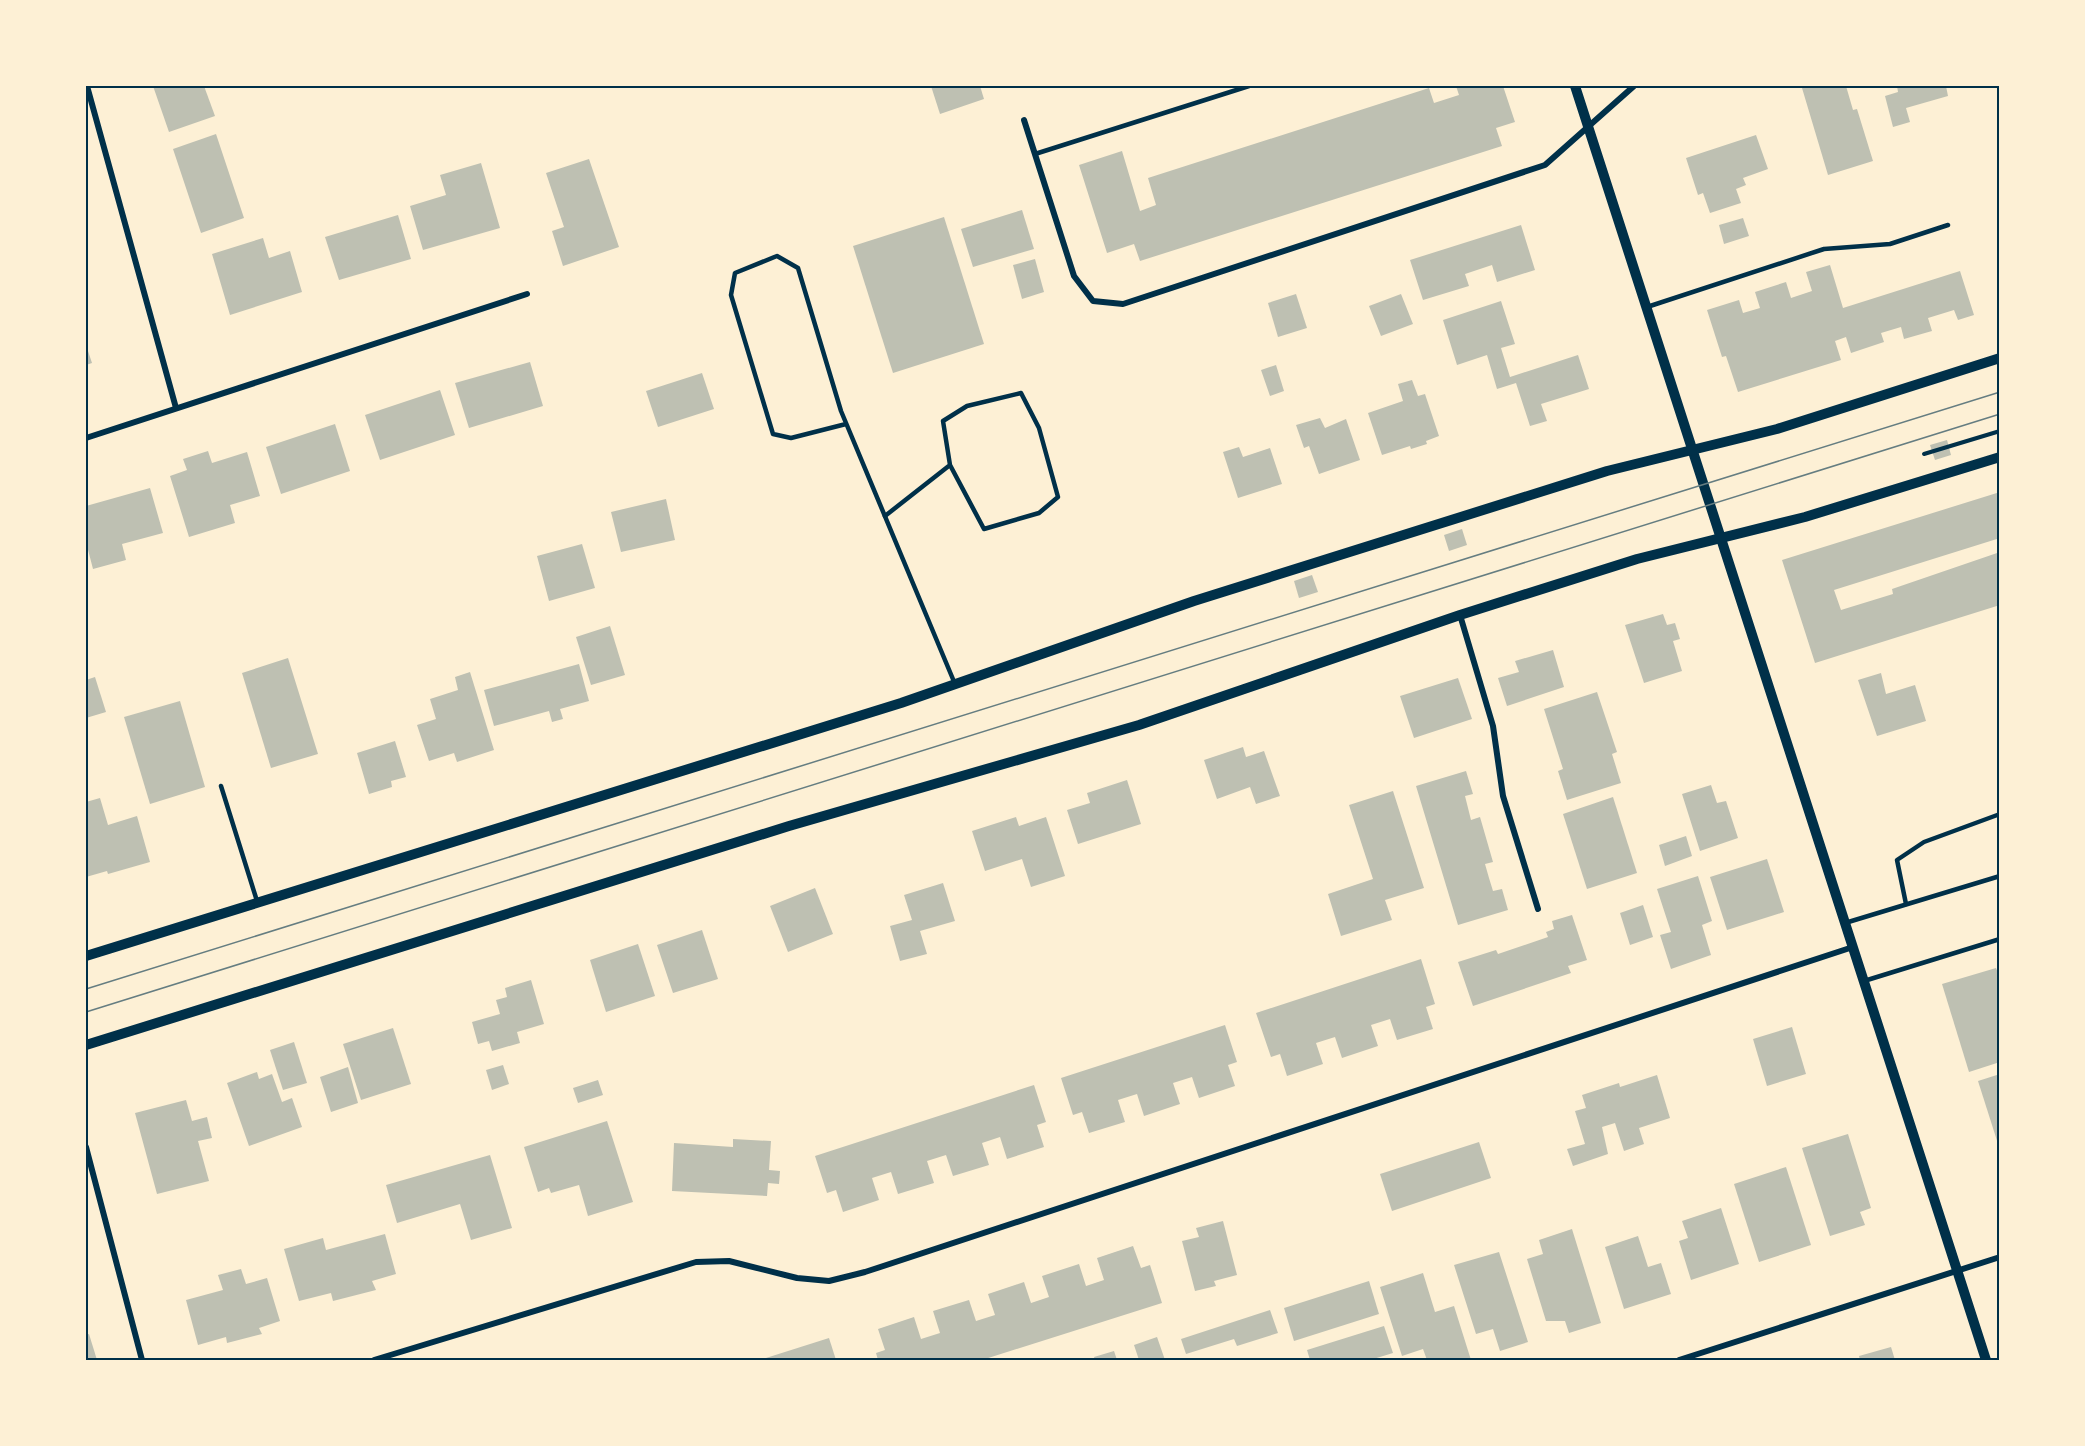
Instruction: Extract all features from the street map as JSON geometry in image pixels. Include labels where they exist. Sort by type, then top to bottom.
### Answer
[{"type":"street","points":[[87,86],[176,408]]},
{"type":"street","points":[[1575,86],[1986,1360]]},
{"type":"street","points":[[1024,120],[1074,276],[1093,301],[1123,304],[1545,165],[1634,86]]},
{"type":"street","points":[[86,438],[527,294]]},
{"type":"street","points":[[86,956],[890,707],[1283,573],[1607,471],[1777,429],[2000,358]]},
{"type":"street","points":[[86,1046],[778,829],[1139,725],[1460,615],[1637,559],[1805,517],[2000,457]]},
{"type":"street","points":[[1460,615],[1493,726],[1503,795],[1538,909]]},
{"type":"street","points":[[374,1360],[696,1262],[729,1261],[797,1278],[830,1281],[865,1272],[1853,946]]},
{"type":"street","points":[[86,1147],[142,1360]]},
{"type":"street","points":[[1679,1360],[2000,1257]]},
{"type":"lane","points":[[1035,154],[1249,86]]},
{"type":"lane","points":[[1647,307],[1824,249],[1890,244],[1948,225]]},
{"type":"lane","points":[[846,424],[791,438],[773,434],[731,295],[735,273],[777,256],[798,268],[846,424],[955,684]]},
{"type":"lane","points":[[1022,393],[1039,428],[1058,497],[1039,513],[984,529],[950,465],[943,421],[967,406],[1022,393]]},
{"type":"lane","points":[[885,516],[950,465]]},
{"type":"lane","points":[[221,786],[257,904]]},
{"type":"lane","points":[[1906,904],[1897,860],[1924,842],[2000,814]]},
{"type":"lane","points":[[1845,923],[2000,876]]},
{"type":"lane","points":[[1864,981],[2000,939]]},
{"type":"building","points":[[153,86],[204,86],[215,116],[169,132]]},
{"type":"building","points":[[931,86],[980,86],[984,99],[940,114]]},
{"type":"building","points":[[1456,86],[1503,86],[1515,122],[1496,128],[1502,146],[1140,261],[1134,244],[1107,253],[1079,165],[1122,151],[1140,211],[1156,205],[1148,178],[1429,88],[1434,103],[1459,95]]},
{"type":"building","points":[[1846,86],[1853,110],[1857,109],[1873,161],[1828,175],[1802,88]]},
{"type":"building","points":[[1897,86],[1946,86],[1948,96],[1906,108],[1910,122],[1893,127],[1885,96],[1898,92]]},
{"type":"building","points":[[216,134],[244,218],[201,233],[173,149]]},
{"type":"building","points":[[1756,135],[1768,169],[1743,178],[1746,185],[1736,189],[1741,203],[1710,213],[1703,193],[1698,195],[1686,158]]},
{"type":"building","points":[[589,159],[619,247],[563,266],[552,231],[564,227],[546,173]]},
{"type":"building","points":[[481,163],[500,228],[423,250],[410,206],[446,195],[440,175]]},
{"type":"building","points":[[1022,210],[1034,249],[973,267],[961,229]]},
{"type":"building","points":[[398,215],[411,259],[339,280],[325,237]]},
{"type":"building","points":[[944,217],[984,344],[893,373],[853,246]]},
{"type":"building","points":[[1743,218],[1749,236],[1724,244],[1719,225]]},
{"type":"building","points":[[1521,225],[1535,270],[1497,282],[1492,265],[1465,274],[1469,286],[1423,300],[1410,260]]},
{"type":"building","points":[[263,238],[269,258],[290,251],[302,292],[230,315],[212,254]]},
{"type":"building","points":[[1035,259],[1044,292],[1022,299],[1013,265]]},
{"type":"building","points":[[1830,265],[1843,308],[1960,271],[1974,315],[1958,320],[1954,310],[1928,318],[1932,331],[1904,339],[1901,327],[1881,333],[1884,342],[1851,353],[1846,337],[1835,341],[1841,360],[1738,392],[1726,356],[1722,357],[1707,310],[1739,300],[1743,313],[1760,308],[1755,292],[1786,282],[1791,298],[1812,291],[1806,272]]},
{"type":"building","points":[[1296,294],[1307,328],[1278,337],[1268,303]]},
{"type":"building","points":[[1401,294],[1413,324],[1381,336],[1369,306]]},
{"type":"building","points":[[1501,301],[1515,344],[1501,348],[1510,377],[1578,355],[1589,389],[1541,404],[1547,421],[1530,426],[1516,383],[1497,389],[1487,355],[1457,365],[1443,320]]},
{"type":"building","points":[[86,345],[92,363],[86,365]]},
{"type":"building","points":[[530,362],[543,406],[469,428],[455,383]]},
{"type":"building","points":[[1276,365],[1284,391],[1270,396],[1261,370]]},
{"type":"building","points":[[702,373],[714,409],[658,427],[646,391]]},
{"type":"building","points":[[1412,380],[1418,396],[1425,394],[1439,436],[1426,441],[1427,444],[1411,449],[1410,446],[1382,455],[1368,413],[1403,401],[1398,384]]},
{"type":"building","points":[[440,390],[455,435],[380,460],[365,415]]},
{"type":"building","points":[[1320,418],[1325,428],[1346,419],[1360,460],[1319,474],[1309,446],[1304,448],[1296,425]]},
{"type":"building","points":[[335,424],[350,471],[281,494],[266,447]]},
{"type":"building","points":[[1947,440],[1951,455],[1935,460],[1930,445]]},
{"type":"building","points":[[1239,447],[1243,457],[1270,448],[1282,484],[1238,498],[1223,452]]},
{"type":"building","points":[[208,451],[212,463],[247,452],[260,496],[230,505],[235,523],[189,537],[170,476],[187,470],[183,459]]},
{"type":"building","points":[[150,488],[163,533],[122,544],[126,560],[93,569],[86,542],[86,506]]},
{"type":"building","points":[[2000,492],[2000,538],[1834,590],[1841,610],[1893,594],[1892,589],[2000,552],[2000,605],[1815,663],[1782,560]]},
{"type":"building","points":[[666,499],[675,540],[621,552],[611,512]]},
{"type":"building","points":[[1462,529],[1467,545],[1449,551],[1444,535]]},
{"type":"building","points":[[582,544],[595,588],[549,601],[537,556]]},
{"type":"building","points":[[1312,575],[1318,592],[1299,598],[1294,581]]},
{"type":"building","points":[[1663,614],[1667,625],[1675,623],[1680,639],[1673,641],[1682,671],[1644,683],[1625,625]]},
{"type":"building","points":[[610,626],[625,675],[591,685],[576,637]]},
{"type":"building","points":[[1553,650],[1564,687],[1507,706],[1498,678],[1519,672],[1515,661]]},
{"type":"building","points":[[288,658],[318,754],[271,768],[242,673]]},
{"type":"building","points":[[579,664],[589,701],[560,709],[563,719],[552,722],[549,711],[494,726],[484,690]]},
{"type":"building","points":[[470,672],[494,750],[457,762],[454,753],[429,761],[417,725],[436,719],[430,699],[458,690],[455,677]]},
{"type":"building","points":[[1881,673],[1886,694],[1915,685],[1926,721],[1877,736],[1858,680]]},
{"type":"building","points":[[95,677],[106,712],[86,718],[86,680]]},
{"type":"building","points":[[1458,678],[1472,719],[1414,738],[1400,696]]},
{"type":"building","points":[[1597,692],[1617,752],[1612,754],[1621,783],[1567,800],[1558,771],[1563,769],[1544,709]]},
{"type":"building","points":[[180,701],[205,787],[150,804],[124,717]]},
{"type":"building","points":[[395,741],[406,777],[391,781],[392,787],[369,794],[357,753]]},
{"type":"building","points":[[1243,747],[1246,757],[1264,751],[1280,796],[1256,804],[1250,787],[1217,799],[1204,760]]},
{"type":"building","points":[[1466,771],[1473,794],[1465,796],[1471,820],[1480,817],[1493,862],[1485,864],[1489,878],[1493,891],[1502,889],[1508,910],[1458,925],[1416,786]]},
{"type":"building","points":[[1127,780],[1141,824],[1078,844],[1067,810],[1090,803],[1087,793]]},
{"type":"building","points":[[1711,785],[1717,803],[1726,801],[1738,838],[1700,851],[1682,794]]},
{"type":"building","points":[[1393,791],[1424,888],[1385,900],[1392,920],[1341,936],[1328,894],[1373,879],[1349,805]]},
{"type":"building","points":[[1613,797],[1637,873],[1587,889],[1563,814]]},
{"type":"building","points":[[100,798],[108,825],[137,816],[150,862],[108,874],[107,871],[86,877],[86,802]]},
{"type":"building","points":[[1016,817],[1019,826],[1046,817],[1065,876],[1031,887],[1022,859],[985,871],[972,831]]},
{"type":"building","points":[[1686,836],[1692,856],[1665,866],[1659,845]]},
{"type":"building","points":[[1767,859],[1784,912],[1727,930],[1710,877]]},
{"type":"building","points":[[1698,876],[1712,921],[1702,925],[1711,955],[1671,969],[1660,935],[1671,932],[1657,889]]},
{"type":"building","points":[[943,883],[955,921],[920,931],[927,954],[900,961],[890,926],[912,920],[904,895]]},
{"type":"building","points":[[815,888],[833,934],[788,952],[770,906]]},
{"type":"building","points":[[1643,905],[1653,937],[1630,945],[1620,913]]},
{"type":"building","points":[[1572,915],[1587,960],[1568,966],[1571,973],[1473,1006],[1458,962],[1496,950],[1498,954],[1548,937],[1546,932],[1554,929],[1552,921]]},
{"type":"building","points":[[702,930],[718,979],[673,993],[657,945]]},
{"type":"building","points":[[638,944],[655,996],[606,1012],[590,960]]},
{"type":"building","points":[[1421,959],[1435,1004],[1426,1007],[1433,1029],[1397,1040],[1390,1019],[1371,1025],[1378,1046],[1342,1058],[1335,1037],[1316,1043],[1323,1064],[1287,1076],[1280,1054],[1271,1057],[1256,1013]]},
{"type":"building","points":[[1996,968],[2000,978],[2000,1062],[1969,1072],[1942,984]]},
{"type":"building","points":[[531,980],[544,1024],[517,1032],[520,1043],[492,1051],[489,1041],[478,1044],[472,1022],[500,1014],[496,1000],[507,997],[505,988]]},
{"type":"building","points":[[1225,1025],[1237,1062],[1228,1065],[1235,1086],[1199,1098],[1192,1077],[1173,1083],[1180,1104],[1144,1116],[1137,1094],[1118,1100],[1125,1122],[1089,1133],[1082,1112],[1073,1115],[1061,1078]]},
{"type":"building","points":[[1792,1027],[1806,1074],[1767,1086],[1753,1039]]},
{"type":"building","points":[[393,1028],[411,1084],[361,1100],[343,1044]]},
{"type":"building","points":[[294,1042],[307,1083],[283,1090],[270,1050]]},
{"type":"building","points":[[503,1065],[509,1084],[492,1090],[486,1070]]},
{"type":"building","points":[[348,1067],[358,1103],[331,1112],[320,1077]]},
{"type":"building","points":[[257,1072],[259,1079],[272,1074],[282,1102],[292,1098],[302,1127],[249,1146],[227,1083]]},
{"type":"building","points":[[2000,1074],[2000,1147],[1999,1147],[1978,1081]]},
{"type":"building","points":[[1657,1075],[1670,1118],[1639,1128],[1644,1144],[1624,1151],[1615,1123],[1602,1127],[1608,1154],[1573,1166],[1567,1149],[1585,1144],[1575,1111],[1586,1108],[1582,1095],[1619,1083],[1620,1087]]},
{"type":"building","points":[[598,1080],[603,1095],[578,1103],[573,1088]]},
{"type":"building","points":[[1034,1085],[1046,1122],[1037,1125],[1044,1147],[1007,1159],[1000,1137],[982,1143],[989,1165],[953,1176],[946,1155],[927,1161],[934,1183],[898,1194],[891,1172],[872,1178],[879,1200],[843,1212],[836,1190],[827,1193],[815,1156]]},
{"type":"building","points":[[186,1100],[192,1121],[207,1117],[212,1138],[198,1141],[209,1181],[157,1194],[135,1113]]},
{"type":"building","points":[[607,1121],[633,1202],[588,1216],[579,1185],[551,1193],[549,1188],[538,1192],[524,1147]]},
{"type":"building","points":[[1848,1134],[1871,1208],[1860,1212],[1865,1225],[1830,1236],[1802,1148]]},
{"type":"building","points":[[733,1139],[771,1141],[769,1170],[780,1171],[779,1184],[768,1183],[767,1196],[672,1191],[674,1143],[733,1147]]},
{"type":"building","points":[[1479,1142],[1491,1178],[1392,1211],[1380,1174]]},
{"type":"building","points":[[490,1155],[512,1228],[471,1240],[460,1204],[397,1223],[386,1185]]},
{"type":"building","points":[[1786,1167],[1811,1245],[1759,1262],[1734,1184]]},
{"type":"building","points":[[1721,1208],[1739,1264],[1691,1280],[1679,1241],[1688,1238],[1682,1221]]},
{"type":"building","points":[[1223,1221],[1237,1275],[1214,1281],[1216,1286],[1195,1291],[1182,1241],[1199,1237],[1196,1228]]},
{"type":"building","points":[[1572,1229],[1601,1323],[1569,1333],[1565,1321],[1546,1321],[1527,1259],[1543,1254],[1539,1240]]},
{"type":"building","points":[[385,1234],[396,1274],[372,1281],[376,1290],[333,1301],[331,1293],[299,1301],[284,1249],[323,1238],[326,1250]]},
{"type":"building","points":[[1638,1236],[1648,1267],[1661,1263],[1671,1294],[1624,1309],[1605,1247]]},
{"type":"building","points":[[1133,1246],[1141,1268],[1150,1265],[1162,1303],[982,1360],[878,1360],[876,1353],[885,1350],[878,1329],[914,1317],[921,1339],[940,1333],[933,1311],[969,1300],[976,1321],[995,1315],[988,1294],[1024,1282],[1031,1303],[1049,1297],[1042,1276],[1079,1264],[1086,1286],[1104,1280],[1097,1258]]},
{"type":"building","points":[[1499,1252],[1528,1342],[1500,1351],[1493,1329],[1476,1334],[1454,1265]]},
{"type":"building","points":[[241,1269],[246,1284],[267,1278],[280,1321],[259,1328],[262,1334],[227,1343],[226,1337],[198,1345],[186,1300],[223,1290],[218,1275]]},
{"type":"building","points":[[1423,1273],[1435,1312],[1454,1306],[1471,1360],[1427,1360],[1423,1349],[1402,1356],[1380,1287]]},
{"type":"building","points":[[1369,1281],[1379,1314],[1294,1341],[1284,1308]]},
{"type":"building","points":[[1270,1310],[1278,1333],[1237,1346],[1234,1339],[1186,1354],[1181,1339]]},
{"type":"building","points":[[1384,1326],[1393,1353],[1370,1360],[1310,1360],[1307,1350]]},
{"type":"building","points":[[89,1334],[97,1360],[86,1360],[86,1335]]},
{"type":"building","points":[[1157,1337],[1165,1360],[1139,1360],[1134,1345]]},
{"type":"building","points":[[829,1338],[836,1360],[760,1360]]},
{"type":"building","points":[[1891,1347],[1895,1360],[1860,1360],[1859,1356]]},
{"type":"building","points":[[1114,1351],[1117,1360],[1095,1360],[1094,1357]]},
{"type":"tram line","points":[[86,989],[2000,392]]},
{"type":"tram line","points":[[86,1012],[2000,414]]}]
